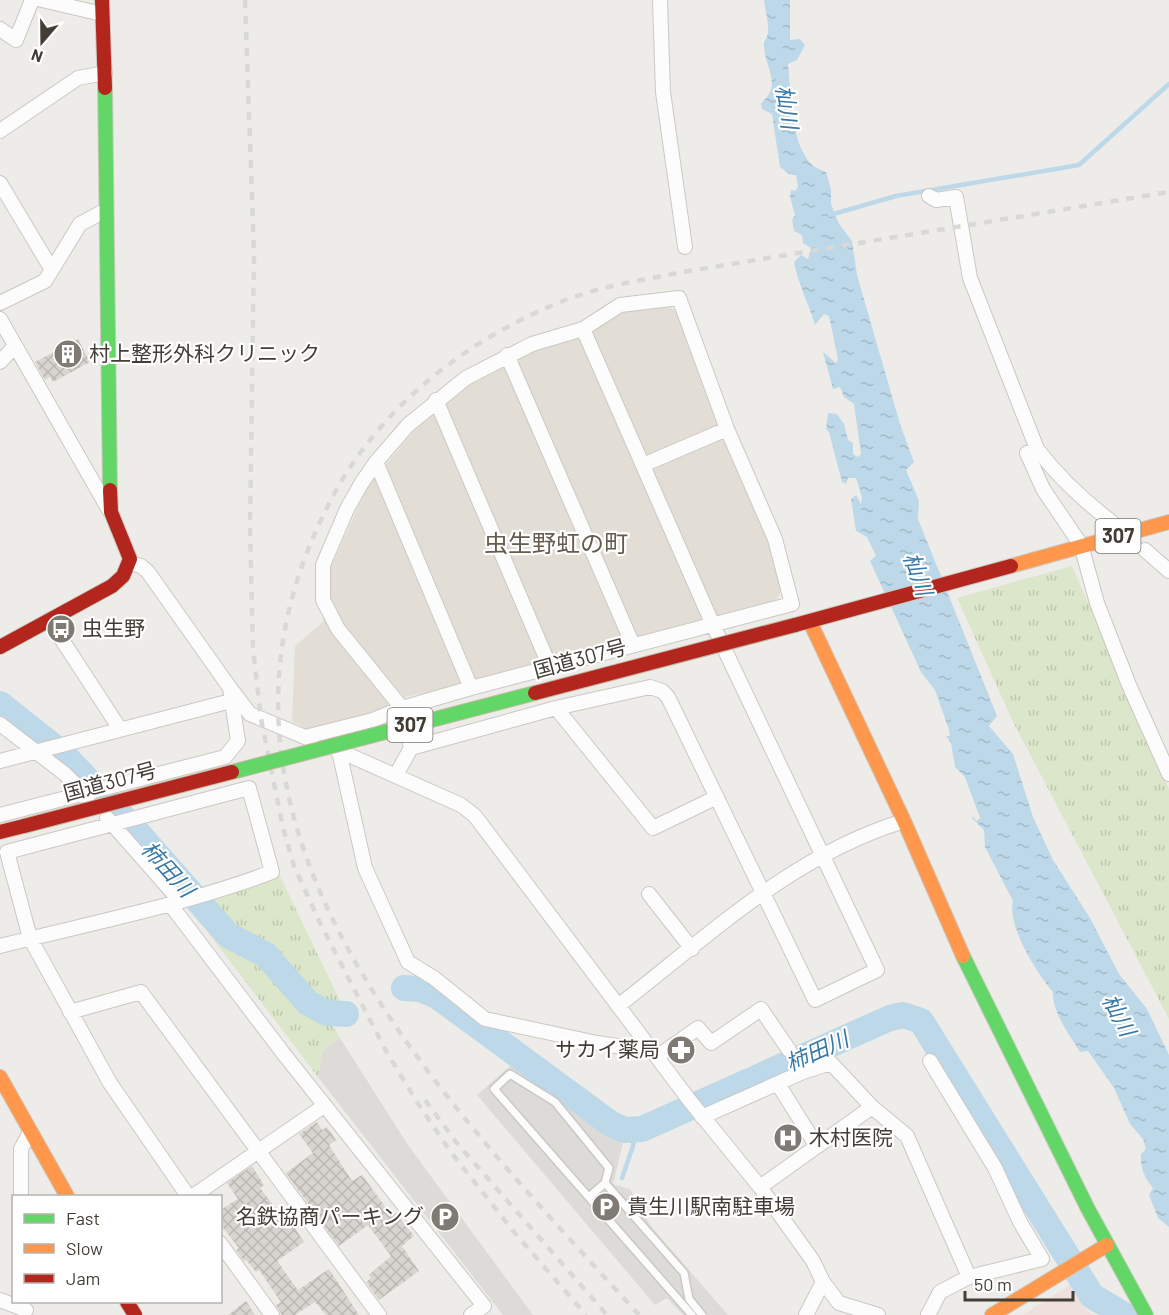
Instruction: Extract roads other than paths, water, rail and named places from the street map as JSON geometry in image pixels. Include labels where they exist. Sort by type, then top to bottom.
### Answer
[{"type":"main road","points":[[0,647],[112,586],[124,577],[130,563],[127,545],[111,513],[105,73],[102,7]]},
{"type":"main road","name":"国道307号","points":[[0,832],[810,622],[832,614],[1169,522]]},
{"type":"main road","points":[[810,622],[904,821],[959,947],[1107,1245],[1146,1315]]},
{"type":"main road","points":[[0,1079],[66,1195]]},
{"type":"main road","points":[[992,1315],[1107,1245]]},
{"type":"street","points":[[0,29],[16,40],[32,0]]},
{"type":"street","points":[[42,0],[102,7]]},
{"type":"street","points":[[660,0],[663,92],[685,247]]},
{"type":"street","points":[[0,132],[78,78],[105,73]]},
{"type":"street","points":[[0,183],[52,270]]},
{"type":"street","points":[[929,196],[936,201],[956,197],[970,278],[1036,449],[1074,492],[1113,523]]},
{"type":"street","points":[[0,303],[45,281],[80,224],[106,210]]},
{"type":"street","points":[[305,737],[373,720],[402,708],[471,688],[792,604],[775,539],[727,429],[679,297],[620,305],[583,329],[532,344],[466,378],[408,425],[376,462],[347,509],[323,565],[321,588],[328,614],[338,629],[402,708],[411,748],[396,775]]},
{"type":"street","points":[[0,319],[111,513]]},
{"type":"street","points":[[411,748],[556,708],[650,687],[662,691],[668,697],[815,1000],[877,970],[713,625],[583,329]]},
{"type":"street","points":[[0,362],[15,346]]},
{"type":"street","points":[[507,356],[633,645]]},
{"type":"street","points":[[436,400],[550,667]]},
{"type":"street","points":[[643,465],[727,429]]},
{"type":"street","points":[[1036,449],[1026,453],[1043,489],[1081,545],[1097,603],[1129,686],[1169,774]]},
{"type":"street","points":[[376,462],[471,688]]},
{"type":"street","points":[[1145,550],[1169,572]]},
{"type":"street","points":[[130,563],[141,566],[148,572],[230,694],[250,714],[396,775],[461,805],[475,816],[696,1109],[760,1187],[813,1261],[823,1282],[839,1304],[878,1315]]},
{"type":"street","points":[[49,620],[120,729]]},
{"type":"street","points":[[0,761],[120,729],[230,694]]},
{"type":"street","points":[[0,815],[225,757],[238,741],[230,694]]},
{"type":"street","points":[[556,708],[653,828],[717,797]]},
{"type":"street","points":[[0,724],[39,751],[87,793],[177,902],[324,1106],[484,1306],[471,1315]]},
{"type":"street","points":[[339,751],[366,868],[408,962],[434,978],[485,1019],[656,1054],[698,1028],[711,1043],[760,1009],[789,1050]]},
{"type":"street","points":[[0,946],[30,938],[177,902],[272,872],[249,788],[3,851],[30,938],[110,1083],[187,1195]]},
{"type":"street","points":[[618,1006],[763,894],[823,854],[904,821]]},
{"type":"street","points":[[649,894],[692,949]]},
{"type":"street","points":[[70,1012],[141,992],[379,1315]]},
{"type":"street","points":[[928,1315],[940,1292],[969,1277],[1042,1258],[1020,1222],[995,1168],[930,1061]]},
{"type":"street","points":[[696,1109],[778,1084],[831,1063],[872,1107],[906,1136],[969,1277]]},
{"type":"street","points":[[778,1084],[816,1145]]},
{"type":"street","points":[[196,1195],[324,1106]]},
{"type":"street","points":[[760,1187],[872,1107]]},
{"type":"street","points":[[21,1195],[21,1149],[30,1132]]},
{"type":"street","points":[[222,1246],[272,1315]]},
{"type":"street","points":[[806,1315],[823,1282]]},
{"type":"street","points":[[0,1300],[26,1309]]},
{"type":"lane","points":[[589,1197],[605,1183],[609,1168],[555,1102],[510,1074],[494,1089],[692,1315]]},
{"type":"lane","points":[[605,1183],[684,1273],[690,1299],[702,1315]]},
{"type":"water","name":"杣川","points":[[764,0],[790,0],[790,40],[800,39],[805,45],[797,60],[788,64],[795,129],[803,153],[810,163],[826,172],[831,189],[831,204],[839,224],[852,241],[857,275],[900,424],[914,462],[906,470],[919,501],[918,519],[997,716],[989,726],[1013,754],[1033,817],[1053,860],[1090,918],[1119,974],[1147,1009],[1169,1055],[1169,1227],[1158,1218],[1149,1195],[1153,1188],[1142,1168],[1141,1154],[1146,1149],[1143,1139],[1130,1124],[1114,1088],[1088,1051],[1080,1052],[1058,1016],[1053,992],[1024,948],[1014,923],[1013,901],[985,847],[984,830],[972,818],[973,816],[976,821],[980,818],[965,777],[955,767],[951,743],[946,736],[950,736],[949,730],[935,690],[921,672],[870,561],[876,556],[867,537],[856,531],[851,499],[856,495],[861,504],[862,498],[856,478],[848,478],[846,484],[842,482],[829,432],[826,429],[828,413],[837,414],[844,424],[848,440],[853,443],[853,454],[858,457],[861,454],[854,404],[844,397],[840,387],[833,389],[823,352],[836,363],[838,359],[829,316],[824,314],[815,325],[798,278],[794,262],[801,255],[808,259],[811,248],[803,243],[802,235],[794,231],[792,220],[795,215],[790,197],[791,190],[795,191],[798,187],[796,175],[789,174],[780,167],[772,114],[762,109],[761,103],[771,90],[772,83],[764,47],[768,29]]},
{"type":"waterway","points":[[830,215],[896,196],[1079,165],[1169,84]]},
{"type":"waterway","name":"柿田川","points":[[0,704],[64,755],[138,833],[228,935],[266,955],[308,1003],[327,1013],[346,1014]]},
{"type":"waterway","name":"柿田川","points":[[404,988],[420,989],[437,996],[611,1124],[625,1130],[642,1129],[890,1018],[903,1015],[921,1021],[1092,1296],[1124,1315]]},
{"type":"waterway","points":[[622,1178],[633,1146],[635,1129]]},
{"type":"waterway","points":[[1076,1291],[1085,1287]]},
{"type":"railway","points":[[245,0],[254,254],[250,527],[253,649],[261,719],[283,828],[294,866],[321,925],[386,1051],[417,1102],[450,1151],[514,1232],[586,1315]]},
{"type":"railway","points":[[639,1315],[480,1136],[405,1040],[343,939],[298,833],[279,723],[290,607],[338,487],[358,456],[381,427],[435,375],[496,333],[577,296],[683,272],[1169,192]]},
{"type":"railway","points":[[425,1100],[456,1142],[607,1315]]},
{"type":"place","name":"村上整形外科クリニック","points":[[68,354]]},
{"type":"place","name":"虫生野","points":[[61,629]]},
{"type":"place","name":"サカイ薬局","points":[[681,1050]]},
{"type":"place","name":"木村医院","points":[[788,1138]]},
{"type":"place","name":"貴生川駅南駐車場","points":[[606,1207]]},
{"type":"place","name":"名鉄協商パーキング","points":[[445,1217]]},
{"type":"district","name":"虫生野虹の町","points":[[556,544]]}]
